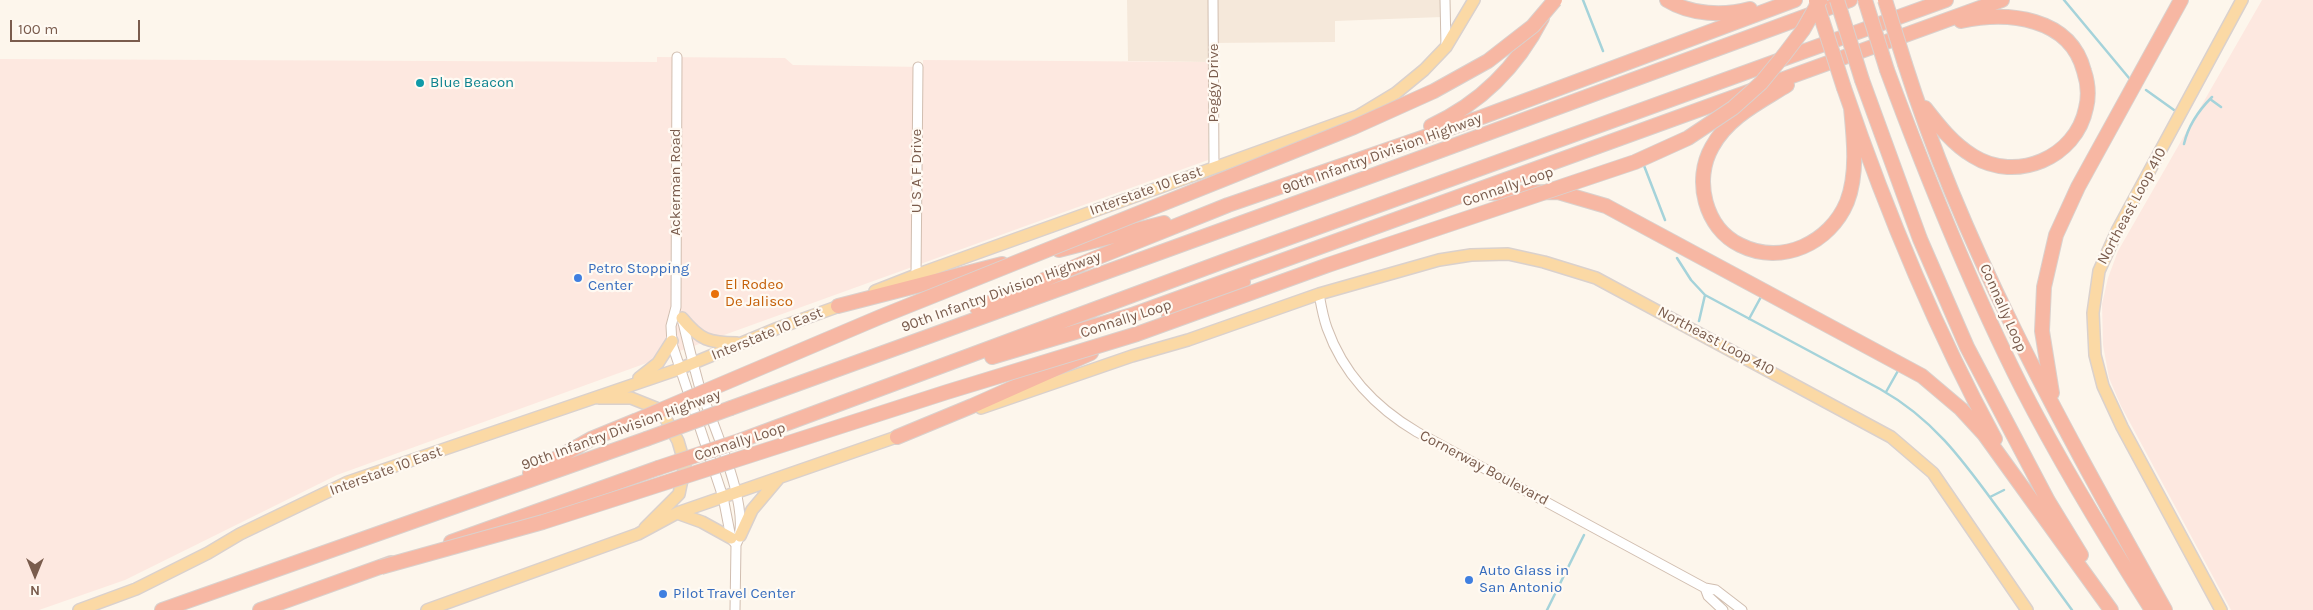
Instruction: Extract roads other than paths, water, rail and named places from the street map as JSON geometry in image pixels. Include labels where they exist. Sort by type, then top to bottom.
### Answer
[{"type":"highway","points":[[1354,160],[1456,115],[1504,76],[1535,33],[1554,0]]},
{"type":"highway","points":[[495,492],[591,439],[635,420],[880,318],[1354,127],[1434,91],[1488,61],[1533,26],[1554,0]]},
{"type":"highway","points":[[1667,0],[1696,11],[1735,13],[1794,0]]},
{"type":"highway","points":[[843,366],[1091,260],[1228,206],[1354,160],[1482,117],[1794,0]]},
{"type":"highway","points":[[1816,0],[1844,88],[1879,187],[1938,325],[1980,411],[2021,486]]},
{"type":"highway","name":"Connally Loop","points":[[381,567],[543,522],[956,389],[1137,334],[1328,265],[1635,162],[1688,138],[1733,108],[1761,82],[1784,55],[1803,30],[1820,0]]},
{"type":"highway","points":[[1837,0],[1862,80],[1920,238],[1967,347],[2048,501],[2115,610]]},
{"type":"highway","name":"90th Infantry Division Highway","points":[[162,610],[646,439],[1850,0]]},
{"type":"highway","name":"Connally Loop","points":[[1865,0],[1887,70],[1924,172],[2022,387],[2060,459],[2152,610]]},
{"type":"highway","points":[[1884,0],[1912,85],[1972,238],[2057,413],[2164,610]]},
{"type":"highway","points":[[264,608],[742,440],[1221,263],[1946,0]]},
{"type":"highway","points":[[841,404],[1132,315],[2002,0]]},
{"type":"highway","points":[[2057,413],[2048,376],[2042,331],[2044,288],[2056,234],[2078,188],[2181,0]]},
{"type":"highway","points":[[1912,85],[1921,103],[1953,140],[1974,157],[2004,167],[2022,167],[2041,162],[2056,155],[2068,144],[2078,130],[2086,109],[2088,93],[2083,64],[2077,51],[2063,36],[2047,26],[2030,19],[2007,17],[1973,19],[1916,31]]},
{"type":"highway","points":[[1811,69],[1755,104],[1726,127],[1711,147],[1705,164],[1704,199],[1716,223],[1728,236],[1741,245],[1774,252],[1805,246],[1824,236],[1837,221],[1848,200],[1854,150],[1851,108]]},
{"type":"highway","points":[[1453,199],[1481,193],[1558,192],[1606,206],[1922,376],[1967,415],[1984,434],[2110,610]]},
{"type":"highway","points":[[838,306],[1228,206]]},
{"type":"highway","points":[[897,437],[981,403],[1228,290],[1278,262]]},
{"type":"main road","points":[[1446,48],[1474,0]]},
{"type":"main road","name":"Northeast Loop 410","points":[[2221,610],[2122,427],[2103,386],[2095,355],[2093,313],[2098,271],[2118,230],[2242,0]]},
{"type":"main road","name":"Interstate 10 East","points":[[79,610],[136,588],[208,553],[240,534],[348,482],[538,419],[626,386],[693,364],[741,343],[916,275],[1214,166],[1358,116],[1396,93],[1424,70],[1446,48]]},
{"type":"main road","name":"Northeast Loop 410","points":[[1318,294],[1439,260],[1470,255],[1508,254],[1544,262],[1596,278],[1891,437],[1933,473],[2027,610]]},
{"type":"main road","points":[[427,610],[638,534],[677,513],[722,497],[1132,356],[1188,340],[1318,294]]},
{"type":"main road","points":[[682,318],[703,339],[717,343],[741,343]]},
{"type":"main road","points":[[626,386],[651,370],[666,353],[672,341]]},
{"type":"main road","points":[[590,399],[631,398],[661,410],[678,441],[685,464],[678,494],[638,534]]},
{"type":"main road","points":[[677,513],[702,522],[736,540],[752,510],[780,478]]},
{"type":"street","name":"Peggy Drive","points":[[1213,0],[1214,166]]},
{"type":"street","points":[[1446,0],[1446,48]]},
{"type":"street","name":"Ackerman Road","points":[[676,57],[676,307],[671,326],[672,341],[679,369],[736,540]]},
{"type":"street","name":"U S A F Drive","points":[[916,275],[918,67]]},
{"type":"street","name":"Cornerway Boulevard","points":[[1318,294],[1326,327],[1343,361],[1365,392],[1386,412],[1417,432],[1705,588],[1716,590],[1742,610]]},
{"type":"street","name":"Ackerman Road","points":[[676,307],[682,318],[693,364],[737,493],[735,610]]},
{"type":"street","name":"Cornerway Boulevard","points":[[1705,588],[1708,596],[1723,610]]},
{"type":"waterway","points":[[1583,0],[1603,51]]},
{"type":"waterway","points":[[2064,0],[2129,78]]},
{"type":"waterway","points":[[2146,90],[2174,110]]},
{"type":"waterway","points":[[2184,144],[2188,131],[2195,119],[2212,97]]},
{"type":"waterway","points":[[2210,99],[2221,107]]},
{"type":"waterway","points":[[1643,163],[1665,220]]},
{"type":"waterway","points":[[1677,258],[1691,280],[1705,295],[1880,389],[1917,414],[1933,428],[1961,459],[1987,493],[2072,610]]},
{"type":"waterway","points":[[1699,321],[1705,295]]},
{"type":"waterway","points":[[1749,319],[1762,295]]},
{"type":"waterway","points":[[1886,392],[1899,369]]},
{"type":"waterway","points":[[1990,497],[2004,490]]},
{"type":"waterway","points":[[1547,610],[1584,535]]},
{"type":"place","name":"Blue Beacon","points":[[420,83]]},
{"type":"place","name":"Petro Stopping Center","points":[[578,278]]},
{"type":"place","name":"El Rodeo De Jalisco","points":[[715,294]]},
{"type":"place","name":"Auto Glass in San Antonio","points":[[1469,580]]},
{"type":"place","name":"Pilot Travel Center","points":[[663,594]]}]
